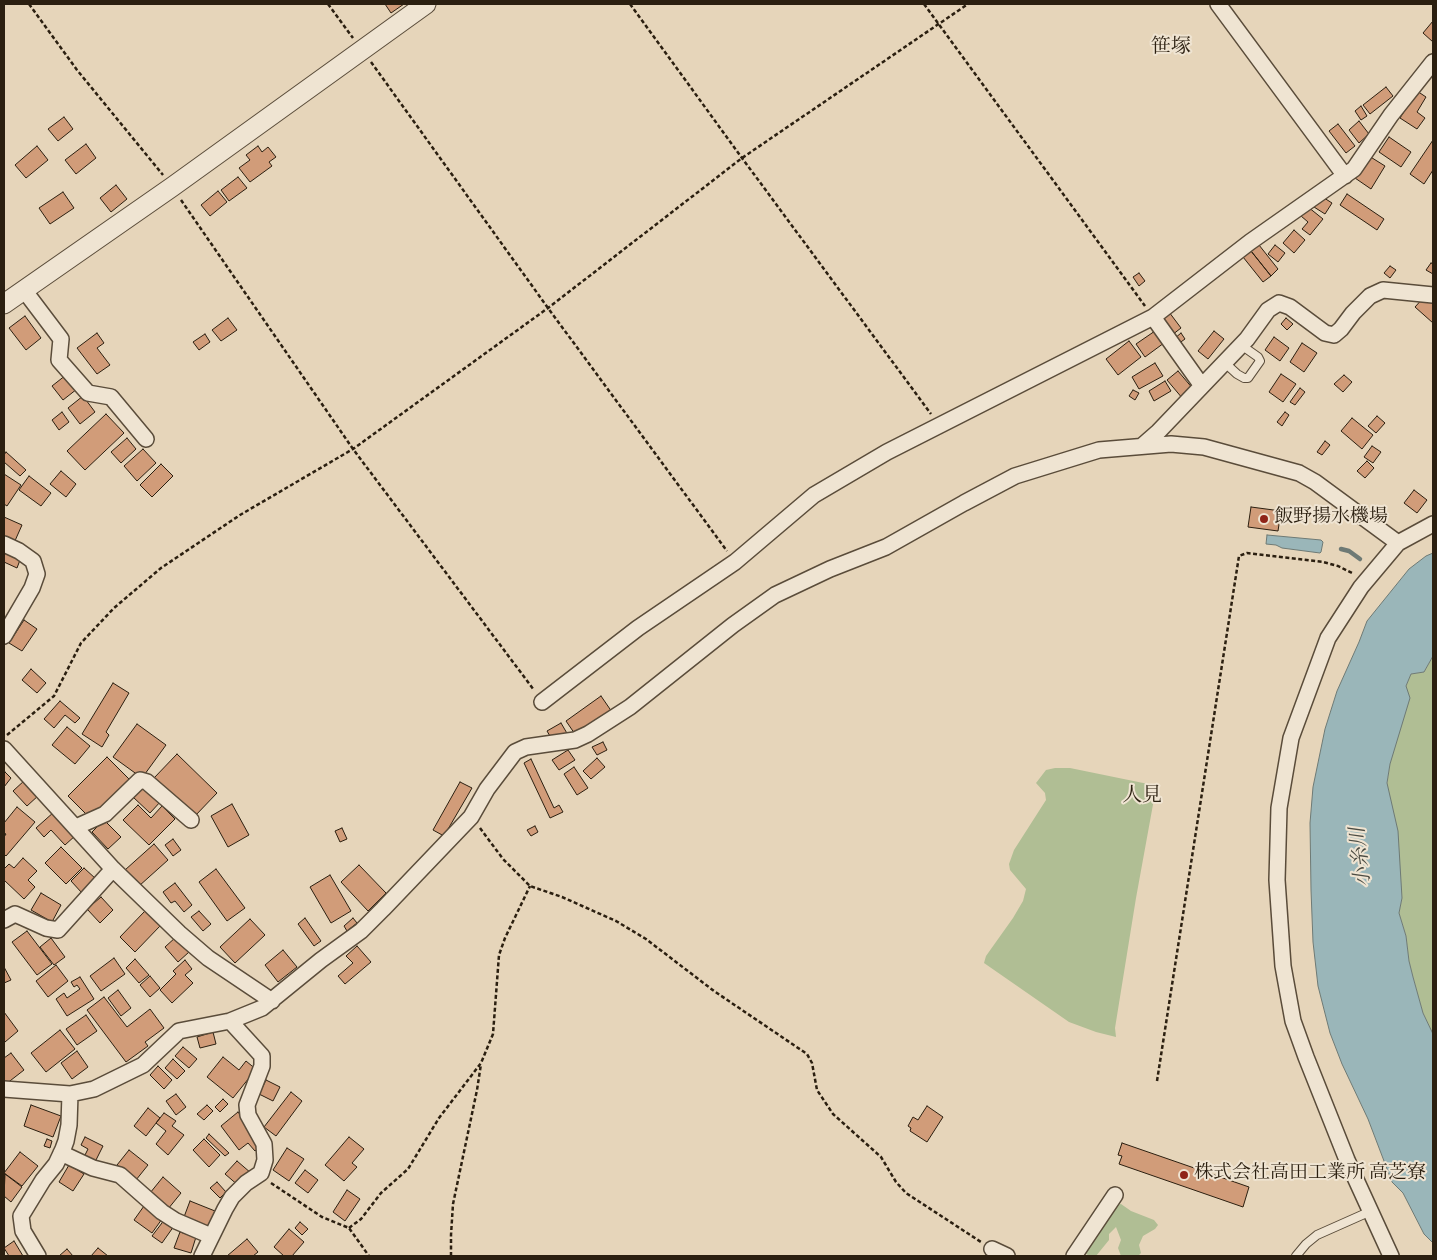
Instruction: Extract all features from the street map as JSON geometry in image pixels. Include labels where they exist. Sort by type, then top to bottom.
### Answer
[{"type":"street","points":[[4,304],[365,54],[426,4]]},
{"type":"street","points":[[1218,4],[1345,176]]},
{"type":"street","points":[[542,702],[638,628],[735,562],[814,495],[887,452],[1154,317],[1250,242],[1354,169],[1391,115],[1433,62]]},
{"type":"street","points":[[24,290],[61,339],[59,360],[88,393],[111,397],[146,439]]},
{"type":"street","points":[[1142,446],[1158,432],[1241,345],[1268,310],[1279,303],[1290,307],[1325,333],[1334,335],[1370,296],[1383,290],[1433,295]]},
{"type":"street","points":[[1154,317],[1202,386]]},
{"type":"street","points":[[4,1089],[70,1094],[94,1089],[142,1065],[179,1031],[230,1021],[262,1008],[362,931],[471,817],[487,789],[515,752],[526,747],[575,740],[588,734],[630,707],[732,625],[775,595],[830,569],[886,547],[964,502],[1015,476],[1099,450],[1171,444],[1204,447],[1299,473],[1315,482],[1398,542]]},
{"type":"street","points":[[1391,1256],[1347,1160],[1293,1021],[1283,966],[1277,880],[1279,808],[1291,738],[1328,638],[1365,582],[1398,542],[1433,524]]},
{"type":"street","points":[[4,544],[19,551],[33,562],[37,574],[32,588],[4,636]]},
{"type":"street","points":[[4,749],[113,869],[179,933],[208,958],[272,1001]]},
{"type":"street","points":[[76,827],[105,814],[140,780],[147,782],[191,820]]},
{"type":"street","points":[[4,920],[15,914],[46,928],[58,930],[113,869]]},
{"type":"street","points":[[202,1256],[232,1197],[246,1183],[261,1173],[265,1160],[264,1144],[248,1115],[248,1105],[262,1066],[262,1056],[230,1021]]},
{"type":"street","points":[[38,1256],[23,1231],[21,1216],[38,1188],[56,1164],[66,1141],[70,1094]]},
{"type":"street","points":[[61,1153],[93,1168],[120,1176],[162,1212],[176,1221],[211,1236]]},
{"type":"street","points":[[1074,1256],[1115,1195]]},
{"type":"street","points":[[992,1249],[1007,1256]]},
{"type":"lane","points":[[1224,362],[1237,374],[1248,378],[1260,361],[1258,357],[1241,345]]},
{"type":"lane","points":[[1296,1256],[1317,1235],[1370,1211]]},
{"type":"path","points":[[29,4],[77,70],[172,187],[353,449],[542,702]]},
{"type":"path","points":[[328,4],[735,562]]},
{"type":"path","points":[[630,4],[940,425]]},
{"type":"path","points":[[924,4],[1154,317]]},
{"type":"path","points":[[4,738],[54,696],[81,643],[114,608],[161,568],[240,515],[353,449],[548,308],[742,158],[968,4]]},
{"type":"path","points":[[1157,1081],[1239,556],[1247,553],[1323,562],[1338,566],[1365,582]]},
{"type":"path","points":[[471,817],[504,859],[530,886],[562,897],[616,921],[646,939],[714,991],[807,1054],[812,1063],[817,1090],[822,1100],[833,1114],[881,1157],[896,1182],[906,1193],[992,1249]]},
{"type":"path","points":[[452,1256],[453,1204],[481,1063],[493,1034],[500,955],[512,923],[530,886]]},
{"type":"path","points":[[349,1228],[361,1219],[380,1193],[408,1169],[440,1118],[481,1063]]},
{"type":"path","points":[[261,1173],[269,1181],[322,1217],[349,1228],[369,1256]]},
{"type":"green space","points":[[1433,656],[1433,1034],[1423,1013],[1399,913],[1402,898],[1387,784],[1406,686],[1411,674],[1424,672]]},
{"type":"green space","points":[[1070,768],[1153,785],[1156,788],[1115,1028],[1116,1037],[1069,1022],[984,963],[986,956],[1023,901],[1026,889],[1010,870],[1009,864],[1014,850],[1046,800],[1045,793],[1036,783],[1046,770]]},
{"type":"green space","points":[[1121,1204],[1131,1211],[1154,1220],[1158,1225],[1143,1236],[1139,1245],[1141,1253],[1138,1256],[1121,1256],[1118,1248],[1121,1240],[1116,1227],[1109,1234],[1109,1240],[1096,1256],[1086,1254],[1113,1206]]},
{"type":"water","points":[[1267,535],[1321,540],[1323,542],[1321,552],[1282,548],[1266,544]]},
{"type":"water","name":"小糸川","points":[[1433,553],[1433,656],[1424,672],[1411,674],[1406,686],[1410,698],[1390,764],[1387,783],[1398,831],[1402,898],[1399,913],[1423,1013],[1433,1034],[1433,1243],[1424,1234],[1403,1193],[1392,1182],[1368,1119],[1342,1064],[1330,1033],[1318,986],[1313,942],[1310,823],[1313,787],[1325,729],[1337,691],[1367,621],[1409,569]]},
{"type":"building","points":[[385,4],[404,4],[391,13]]},
{"type":"building","points":[[1433,21],[1433,42],[1423,33]]},
{"type":"building","points":[[1386,87],[1393,96],[1370,114],[1363,105]]},
{"type":"building","points":[[1417,91],[1426,97],[1417,112],[1425,118],[1417,129],[1400,118]]},
{"type":"building","points":[[1361,106],[1367,116],[1361,120],[1355,111]]},
{"type":"building","points":[[64,117],[73,129],[58,141],[48,129]]},
{"type":"building","points":[[1359,121],[1369,134],[1359,143],[1349,130]]},
{"type":"building","points":[[1338,124],[1355,146],[1346,153],[1329,131]]},
{"type":"building","points":[[1389,137],[1411,152],[1401,167],[1379,152]]},
{"type":"building","points":[[1433,140],[1433,170],[1424,184],[1410,174]]},
{"type":"building","points":[[86,144],[96,158],[76,174],[65,160]]},
{"type":"building","points":[[37,146],[48,160],[26,178],[15,165]]},
{"type":"building","points":[[258,146],[262,152],[268,147],[276,157],[269,162],[272,166],[250,182],[239,168],[250,160],[246,155]]},
{"type":"building","points":[[1369,156],[1385,166],[1371,189],[1355,178]]},
{"type":"building","points":[[238,177],[247,188],[229,201],[221,190]]},
{"type":"building","points":[[116,185],[127,199],[111,212],[100,198]]},
{"type":"building","points":[[218,191],[227,202],[210,216],[201,205]]},
{"type":"building","points":[[63,192],[74,208],[50,224],[39,208]]},
{"type":"building","points":[[1347,194],[1384,219],[1377,230],[1340,205]]},
{"type":"building","points":[[1321,196],[1332,203],[1325,214],[1314,207]]},
{"type":"building","points":[[1308,207],[1323,219],[1310,235],[1302,229],[1308,222],[1301,216]]},
{"type":"building","points":[[1294,230],[1305,240],[1294,253],[1283,243]]},
{"type":"building","points":[[1259,245],[1278,269],[1271,276],[1251,251]]},
{"type":"building","points":[[1275,245],[1285,253],[1278,262],[1268,254]]},
{"type":"building","points":[[1251,251],[1271,276],[1263,282],[1243,257]]},
{"type":"building","points":[[1431,263],[1433,264],[1433,274],[1426,270]]},
{"type":"building","points":[[1390,266],[1396,270],[1390,278],[1384,273]]},
{"type":"building","points":[[1139,273],[1145,281],[1139,286],[1133,277]]},
{"type":"building","points":[[1425,296],[1433,303],[1433,323],[1415,307]]},
{"type":"building","points":[[1169,312],[1181,328],[1172,335],[1160,319]]},
{"type":"building","points":[[25,316],[41,338],[26,350],[9,328]]},
{"type":"building","points":[[228,318],[237,330],[221,341],[212,330]]},
{"type":"building","points":[[1286,318],[1293,324],[1287,330],[1281,324]]},
{"type":"building","points":[[1155,331],[1164,343],[1145,357],[1136,344]]},
{"type":"building","points":[[1214,331],[1224,339],[1208,359],[1198,351]]},
{"type":"building","points":[[97,333],[104,343],[97,348],[110,365],[97,374],[77,348]]},
{"type":"building","points":[[1181,333],[1185,339],[1178,344],[1174,339]]},
{"type":"building","points":[[205,334],[210,342],[199,350],[193,342]]},
{"type":"building","points":[[1274,337],[1289,348],[1280,361],[1265,350]]},
{"type":"building","points":[[1129,341],[1141,357],[1118,375],[1106,359]]},
{"type":"building","points":[[1302,343],[1317,353],[1304,372],[1290,362]]},
{"type":"building","points":[[1155,363],[1163,376],[1139,389],[1132,377]]},
{"type":"building","points":[[1178,371],[1194,390],[1183,399],[1167,380]]},
{"type":"building","points":[[1281,374],[1296,384],[1283,402],[1269,392]]},
{"type":"building","points":[[66,375],[77,389],[63,400],[52,386]]},
{"type":"building","points":[[1344,375],[1352,382],[1343,392],[1334,384]]},
{"type":"building","points":[[1165,381],[1171,391],[1154,401],[1149,391]]},
{"type":"building","points":[[1300,388],[1305,392],[1295,405],[1290,402]]},
{"type":"building","points":[[1133,390],[1139,393],[1135,400],[1129,396]]},
{"type":"building","points":[[83,396],[95,412],[80,424],[68,408]]},
{"type":"building","points":[[62,412],[69,422],[59,430],[52,420]]},
{"type":"building","points":[[1285,412],[1289,415],[1282,426],[1277,422]]},
{"type":"building","points":[[106,414],[124,433],[85,470],[67,451]]},
{"type":"building","points":[[1377,416],[1385,423],[1376,433],[1368,426]]},
{"type":"building","points":[[1352,418],[1373,435],[1362,449],[1341,431]]},
{"type":"building","points":[[127,438],[136,449],[121,463],[111,452]]},
{"type":"building","points":[[1325,441],[1330,445],[1322,455],[1317,452]]},
{"type":"building","points":[[1372,446],[1381,452],[1373,463],[1364,457]]},
{"type":"building","points":[[143,449],[156,463],[137,481],[124,466]]},
{"type":"building","points":[[6,452],[26,470],[20,476],[4,462]]},
{"type":"building","points":[[1367,461],[1374,468],[1365,478],[1357,471]]},
{"type":"building","points":[[161,464],[173,476],[152,497],[140,485]]},
{"type":"building","points":[[61,471],[76,484],[66,497],[50,484]]},
{"type":"building","points":[[4,474],[21,485],[7,506],[4,504]]},
{"type":"building","points":[[29,476],[51,493],[41,506],[19,490]]},
{"type":"building","points":[[1414,490],[1427,500],[1417,513],[1404,503]]},
{"type":"building","name":"飯野揚水機場","points":[[1251,507],[1281,511],[1278,531],[1248,527]]},
{"type":"building","points":[[4,517],[22,525],[14,543],[4,538]]},
{"type":"building","points":[[4,553],[20,560],[17,568],[4,562]]},
{"type":"building","points":[[24,620],[37,629],[22,651],[9,643]]},
{"type":"building","points":[[31,669],[46,683],[37,693],[22,680]]},
{"type":"building","points":[[113,683],[129,693],[106,732],[109,735],[102,747],[82,734]]},
{"type":"building","points":[[601,696],[612,712],[577,737],[566,721]]},
{"type":"building","points":[[60,701],[80,718],[75,723],[65,715],[54,728],[44,719]]},
{"type":"building","points":[[561,723],[568,735],[554,743],[547,731]]},
{"type":"building","points":[[137,724],[166,745],[142,778],[113,757]]},
{"type":"building","points":[[67,727],[90,746],[75,764],[52,745]]},
{"type":"building","points":[[603,742],[607,750],[597,755],[592,747]]},
{"type":"building","points":[[568,750],[575,760],[559,770],[552,760]]},
{"type":"building","points":[[177,754],[217,793],[194,817],[154,778]]},
{"type":"building","points":[[107,757],[129,779],[90,818],[68,796]]},
{"type":"building","points":[[597,758],[605,767],[591,779],[583,771]]},
{"type":"building","points":[[531,759],[554,808],[559,805],[563,812],[550,818],[524,763]]},
{"type":"building","points":[[574,767],[588,788],[577,795],[564,774]]},
{"type":"building","points":[[5,772],[11,778],[4,787],[4,774]]},
{"type":"building","points":[[25,780],[39,795],[27,806],[13,791]]},
{"type":"building","points":[[460,782],[472,788],[444,836],[433,830]]},
{"type":"building","points":[[145,785],[161,801],[150,813],[133,797]]},
{"type":"building","points":[[232,804],[249,835],[228,847],[211,816]]},
{"type":"building","points":[[138,805],[151,818],[162,806],[175,819],[149,845],[123,820]]},
{"type":"building","points":[[17,807],[35,822],[6,856],[4,854],[4,837],[6,834],[4,833],[4,823]]},
{"type":"building","points":[[54,812],[76,835],[65,845],[51,830],[44,837],[36,828]]},
{"type":"building","points":[[104,820],[121,837],[108,849],[92,832]]},
{"type":"building","points":[[535,826],[538,832],[531,836],[527,830]]},
{"type":"building","points":[[342,828],[347,839],[340,842],[335,831]]},
{"type":"building","points":[[173,839],[181,850],[173,856],[165,845]]},
{"type":"building","points":[[154,844],[168,860],[139,886],[125,870]]},
{"type":"building","points":[[61,847],[82,868],[66,884],[45,863]]},
{"type":"building","points":[[23,858],[37,871],[28,880],[35,887],[24,899],[4,880],[4,869],[9,864],[14,868]]},
{"type":"building","points":[[359,865],[386,893],[368,911],[341,882]]},
{"type":"building","points":[[84,868],[96,879],[82,893],[71,881]]},
{"type":"building","points":[[216,869],[245,908],[227,921],[199,882]]},
{"type":"building","points":[[330,875],[351,911],[331,923],[310,887]]},
{"type":"building","points":[[175,883],[192,905],[184,912],[175,901],[171,903],[163,892]]},
{"type":"building","points":[[41,893],[61,905],[52,922],[31,910]]},
{"type":"building","points":[[101,897],[113,910],[100,923],[87,909]]},
{"type":"building","points":[[145,911],[160,926],[135,952],[120,937]]},
{"type":"building","points":[[199,911],[211,924],[203,931],[191,917]]},
{"type":"building","points":[[305,918],[321,941],[314,946],[298,924]]},
{"type":"building","points":[[353,918],[357,923],[347,931],[344,926]]},
{"type":"building","points":[[250,919],[265,935],[235,963],[220,947]]},
{"type":"building","points":[[27,931],[52,964],[37,975],[12,942]]},
{"type":"building","points":[[176,937],[189,952],[178,962],[165,947]]},
{"type":"building","points":[[51,938],[65,957],[54,965],[40,947]]},
{"type":"building","points":[[357,946],[371,962],[345,984],[338,976],[353,963],[346,956]]},
{"type":"building","points":[[283,950],[297,967],[278,982],[265,965]]},
{"type":"building","points":[[114,958],[125,974],[101,991],[90,976]]},
{"type":"building","points":[[135,959],[149,975],[139,983],[126,968]]},
{"type":"building","points":[[185,960],[192,969],[185,975],[193,983],[172,1003],[160,990],[176,974],[173,971]]},
{"type":"building","points":[[56,965],[68,981],[48,997],[36,981]]},
{"type":"building","points":[[4,967],[11,980],[4,983]]},
{"type":"building","points":[[150,976],[160,988],[150,997],[140,985]]},
{"type":"building","points":[[80,977],[94,999],[67,1016],[56,999],[64,993],[67,998],[80,989],[77,985],[74,987],[71,982]]},
{"type":"building","points":[[118,990],[131,1008],[121,1016],[108,998]]},
{"type":"building","points":[[104,997],[127,1027],[150,1009],[164,1028],[145,1042],[148,1046],[126,1062],[87,1010]]},
{"type":"building","points":[[4,1012],[18,1031],[5,1042],[4,1040]]},
{"type":"building","points":[[86,1015],[97,1031],[77,1045],[66,1029]]},
{"type":"building","points":[[60,1030],[75,1049],[46,1072],[31,1053]]},
{"type":"building","points":[[213,1032],[216,1044],[200,1048],[197,1037]]},
{"type":"building","points":[[183,1047],[197,1059],[189,1068],[175,1056]]},
{"type":"building","points":[[77,1051],[88,1067],[72,1079],[61,1063]]},
{"type":"building","points":[[11,1053],[24,1070],[6,1084],[4,1081],[4,1058]]},
{"type":"building","points":[[223,1057],[239,1070],[246,1061],[258,1071],[251,1080],[249,1078],[233,1098],[207,1077]]},
{"type":"building","points":[[173,1059],[185,1071],[177,1079],[165,1068]]},
{"type":"building","points":[[158,1066],[172,1080],[164,1089],[150,1075]]},
{"type":"building","points":[[266,1080],[280,1087],[273,1101],[259,1094]]},
{"type":"building","points":[[291,1092],[302,1101],[276,1136],[264,1127]]},
{"type":"building","points":[[176,1094],[186,1107],[176,1115],[166,1101]]},
{"type":"building","points":[[223,1099],[228,1104],[220,1112],[215,1107]]},
{"type":"building","points":[[31,1105],[61,1116],[53,1137],[24,1126]]},
{"type":"building","points":[[207,1105],[213,1111],[204,1120],[197,1114]]},
{"type":"building","points":[[927,1106],[943,1117],[927,1142],[910,1131],[911,1128],[908,1126],[913,1117],[918,1120]]},
{"type":"building","points":[[148,1108],[160,1118],[146,1136],[134,1126]]},
{"type":"building","points":[[238,1112],[263,1145],[255,1151],[248,1143],[239,1150],[221,1126]]},
{"type":"building","points":[[164,1113],[176,1121],[172,1126],[184,1135],[168,1155],[156,1144],[166,1131],[156,1123]]},
{"type":"building","points":[[209,1134],[229,1153],[225,1156],[206,1138]]},
{"type":"building","points":[[85,1137],[103,1146],[95,1162],[84,1157],[88,1149],[81,1145]]},
{"type":"building","points":[[349,1137],[364,1149],[352,1163],[357,1167],[344,1181],[325,1165]]},
{"type":"building","points":[[47,1139],[52,1141],[50,1148],[44,1146]]},
{"type":"building","points":[[204,1139],[220,1155],[209,1167],[193,1150]]},
{"type":"building","name":"株式会社高田工業所 高芝寮","points":[[1122,1143],[1249,1187],[1243,1207],[1119,1164],[1122,1156],[1118,1155]]},
{"type":"building","points":[[287,1148],[304,1159],[289,1181],[273,1170]]},
{"type":"building","points":[[129,1150],[148,1165],[136,1180],[117,1165]]},
{"type":"building","points":[[20,1152],[38,1166],[22,1186],[4,1173]]},
{"type":"building","points":[[237,1161],[251,1173],[239,1186],[225,1174]]},
{"type":"building","points":[[69,1165],[84,1174],[73,1191],[59,1182]]},
{"type":"building","points":[[305,1170],[318,1180],[308,1193],[295,1183]]},
{"type":"building","points":[[5,1174],[22,1187],[11,1202],[4,1196]]},
{"type":"building","points":[[163,1177],[181,1193],[168,1209],[150,1193]]},
{"type":"building","points":[[217,1182],[226,1192],[220,1198],[210,1188]]},
{"type":"building","points":[[347,1190],[360,1199],[345,1221],[333,1212]]},
{"type":"building","points":[[190,1201],[215,1211],[209,1227],[184,1217]]},
{"type":"building","points":[[144,1206],[162,1219],[152,1233],[134,1220]]},
{"type":"building","points":[[165,1219],[174,1226],[162,1243],[152,1236]]},
{"type":"building","points":[[300,1222],[308,1229],[302,1235],[295,1228]]},
{"type":"building","points":[[289,1229],[304,1242],[292,1256],[284,1256],[274,1247]]},
{"type":"building","points":[[180,1232],[196,1237],[191,1253],[174,1248]]},
{"type":"building","points":[[247,1239],[258,1252],[253,1256],[227,1256]]},
{"type":"building","points":[[14,1241],[23,1256],[9,1256],[4,1248]]},
{"type":"building","points":[[98,1248],[108,1256],[91,1256]]},
{"type":"building","points":[[67,1249],[73,1256],[59,1256]]},
{"type":"waterway","points":[[1341,549],[1349,551],[1360,559]]},
{"type":"place","name":"飯野揚水機場","points":[[1264,519]]},
{"type":"place","name":"株式会社高田工業所 高芝寮","points":[[1184,1175]]},
{"type":"district","name":"笹塚","points":[[1171,49]]},
{"type":"district","name":"人見","points":[[1142,798]]}]
